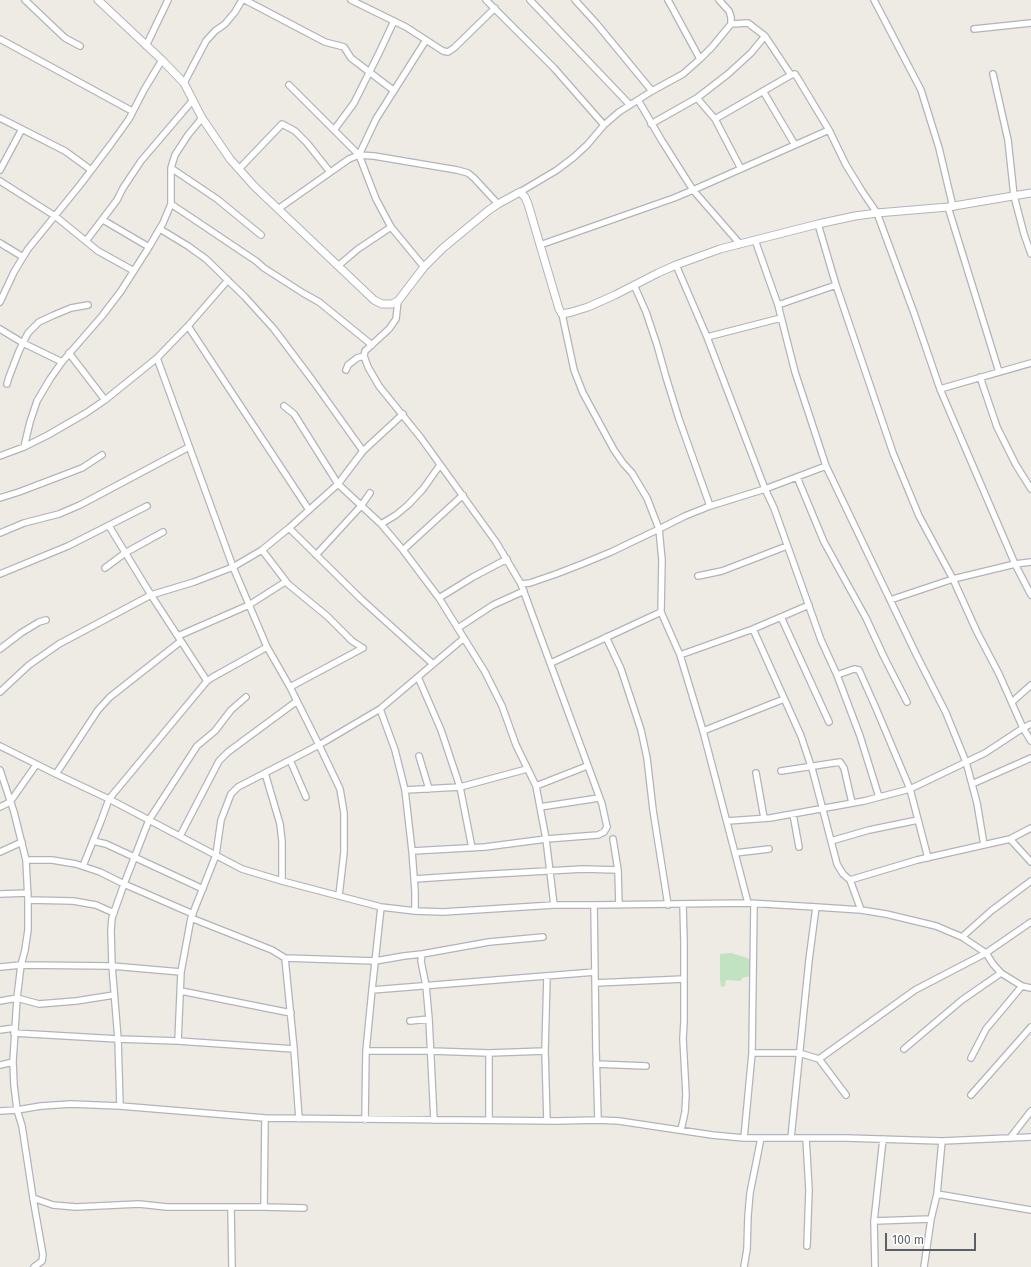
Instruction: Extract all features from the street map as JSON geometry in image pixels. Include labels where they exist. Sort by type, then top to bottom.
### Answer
[{"type":"street","points":[[25,0],[65,38],[80,46]]},
{"type":"street","points":[[98,0],[162,60],[184,83],[202,118],[230,159],[254,186],[338,266],[379,303],[384,305],[392,304],[398,301],[424,267],[443,248],[498,204],[557,170],[587,145],[604,125],[630,105],[683,74],[700,59],[731,24],[729,11],[719,0]]},
{"type":"street","points":[[146,46],[168,0]]},
{"type":"street","points":[[184,83],[206,41],[215,31],[225,24],[244,0],[325,42],[344,47],[351,58],[393,90]]},
{"type":"street","points":[[351,0],[394,21],[443,51],[448,52],[454,48],[492,3],[554,68],[604,125]]},
{"type":"street","points":[[530,0],[630,105]]},
{"type":"street","points":[[575,0],[652,91]]},
{"type":"street","points":[[668,0],[700,59]]},
{"type":"street","points":[[874,0],[922,90],[940,148],[951,207],[999,372]]},
{"type":"street","points":[[334,130],[354,103],[394,21]]},
{"type":"street","points":[[731,24],[748,23],[765,36],[791,75]]},
{"type":"street","points":[[974,29],[1031,23]]},
{"type":"street","points":[[652,124],[698,98],[751,53],[765,36]]},
{"type":"street","points":[[0,39],[132,111]]},
{"type":"street","points":[[359,155],[376,119],[426,40]]},
{"type":"street","points":[[0,302],[14,272],[28,249],[91,170],[124,125],[162,60]]},
{"type":"street","points":[[715,119],[791,75],[795,74],[797,77],[829,130],[846,165],[878,213],[940,389],[1015,564],[1031,595]]},
{"type":"street","points":[[994,74],[1008,140],[1014,196],[1031,254]]},
{"type":"street","points":[[289,86],[359,155],[376,199],[391,227],[424,267]]},
{"type":"street","points":[[763,91],[795,145]]},
{"type":"street","points":[[698,98],[715,119],[741,169]]},
{"type":"street","points":[[86,241],[117,200],[141,161],[193,100]]},
{"type":"street","points":[[638,100],[662,142],[693,190],[740,244]]},
{"type":"street","points":[[0,118],[65,151],[91,170]]},
{"type":"street","points":[[24,447],[37,401],[50,379],[62,362],[102,316],[134,271],[160,229],[171,204],[171,168],[175,155],[188,135],[202,118]]},
{"type":"street","points":[[239,169],[282,124],[295,131],[307,143],[330,172]]},
{"type":"street","points":[[0,170],[22,130]]},
{"type":"street","points":[[540,245],[674,198],[829,130]]},
{"type":"street","points":[[278,209],[349,159],[359,155],[382,157],[468,173],[498,204]]},
{"type":"street","points":[[171,168],[217,199],[261,235]]},
{"type":"street","points":[[0,181],[55,216],[98,251],[134,271]]},
{"type":"street","points":[[520,192],[525,197],[528,204],[558,309],[562,314],[574,370],[583,393],[614,450],[632,473],[647,498],[659,529],[662,560],[661,612],[680,655],[703,731],[735,853],[751,904],[752,1053],[744,1138]]},
{"type":"street","points":[[562,314],[588,307],[676,265],[720,249],[754,240],[855,216],[951,207],[1031,193]]},
{"type":"street","points":[[171,204],[256,261],[264,268],[319,302],[372,345]]},
{"type":"street","points":[[102,220],[149,247]]},
{"type":"street","points":[[818,224],[836,285],[893,453],[919,516],[953,579],[977,632],[999,674],[1023,728],[1031,741]]},
{"type":"street","points":[[338,266],[358,249],[391,227]]},
{"type":"street","points":[[160,229],[206,259],[274,329],[363,451]]},
{"type":"street","points":[[754,240],[778,305],[801,394],[826,466],[916,654],[946,713],[966,762],[977,803],[984,845]]},
{"type":"street","points":[[0,244],[23,257]]},
{"type":"street","points":[[676,265],[707,337],[765,489],[774,508],[821,640],[837,675],[860,736],[879,797]]},
{"type":"street","points":[[0,456],[24,447],[48,435],[105,400],[157,358],[188,326],[228,280]]},
{"type":"street","points":[[634,285],[646,312],[679,419],[710,506]]},
{"type":"street","points":[[778,305],[836,285]]},
{"type":"street","points":[[398,301],[396,319],[389,329],[365,351],[364,356],[368,367],[379,386],[403,414],[496,542],[521,584],[588,766],[607,827],[604,832],[598,835],[546,839],[472,848],[412,850]]},
{"type":"street","points":[[8,384],[9,377],[28,333],[39,322],[71,308],[88,305]]},
{"type":"street","points":[[707,337],[781,318]]},
{"type":"street","points":[[188,326],[309,510]]},
{"type":"street","points":[[0,329],[23,343],[62,362]]},
{"type":"street","points":[[70,353],[105,400]]},
{"type":"street","points":[[346,370],[348,365],[357,358],[364,356]]},
{"type":"street","points":[[157,358],[233,567],[249,605],[267,646],[290,687],[340,789],[344,813],[344,852],[339,896]]},
{"type":"street","points":[[940,389],[1031,363]]},
{"type":"street","points":[[980,377],[997,427],[1016,465],[1031,489]]},
{"type":"street","points":[[284,406],[294,414],[338,484],[381,524],[403,550],[439,598],[485,672],[502,706],[516,745],[536,786],[546,839],[554,905]]},
{"type":"street","points":[[0,692],[29,665],[59,644],[151,595],[194,582],[233,567],[262,550],[338,484],[363,451],[403,414]]},
{"type":"street","points":[[0,533],[58,514],[80,505],[189,446]]},
{"type":"street","points":[[0,498],[82,468],[102,455]]},
{"type":"street","points":[[381,524],[396,515],[423,489],[440,465]]},
{"type":"street","points":[[521,584],[582,564],[611,552],[685,516],[710,506],[765,489],[826,466]]},
{"type":"street","points":[[796,477],[824,542],[866,618],[907,702]]},
{"type":"street","points":[[316,555],[361,506],[370,493]]},
{"type":"street","points":[[403,550],[462,495]]},
{"type":"street","points":[[0,574],[68,546],[147,506]]},
{"type":"street","points":[[109,526],[151,595],[207,681]]},
{"type":"street","points":[[289,528],[361,599],[433,664]]},
{"type":"street","points":[[105,568],[125,553],[163,532]]},
{"type":"street","points":[[698,576],[722,571],[787,546]]},
{"type":"street","points":[[262,550],[285,582],[327,616],[352,641],[363,648],[290,687]]},
{"type":"street","points":[[439,598],[473,577],[507,559]]},
{"type":"street","points":[[890,600],[953,579],[1015,564],[1031,562]]},
{"type":"street","points":[[56,774],[98,710],[110,697],[179,638],[249,605],[285,582]]},
{"type":"street","points":[[458,628],[493,605],[524,591]]},
{"type":"street","points":[[680,655],[753,629],[809,605]]},
{"type":"street","points":[[551,663],[661,612]]},
{"type":"street","points":[[781,617],[829,722]]},
{"type":"street","points":[[0,649],[21,633],[39,622],[46,620]]},
{"type":"street","points":[[753,629],[800,736],[811,766],[837,864],[843,874],[850,880],[861,910]]},
{"type":"street","points":[[606,637],[621,669],[641,730],[647,758],[653,810],[668,905]]},
{"type":"street","points":[[178,1041],[181,972],[192,916],[216,856],[221,820],[231,794],[238,787],[320,746],[380,709],[464,638]]},
{"type":"street","points":[[83,866],[108,799],[207,681],[267,646]]},
{"type":"street","points":[[837,675],[854,669],[859,670],[910,789],[928,858]]},
{"type":"street","points":[[418,678],[440,730],[460,787],[472,848]]},
{"type":"street","points":[[1012,702],[1031,685]]},
{"type":"street","points":[[120,1106],[118,1040],[112,966],[111,930],[114,913],[149,820],[197,746],[215,731],[231,710],[246,697]]},
{"type":"street","points":[[703,731],[784,699]]},
{"type":"street","points":[[180,836],[219,761],[228,752],[297,701]]},
{"type":"street","points":[[380,709],[395,750],[405,790],[412,850],[414,911]]},
{"type":"street","points":[[727,821],[793,814],[852,803],[910,789],[985,753],[1031,724]]},
{"type":"street","points":[[0,746],[108,799],[242,869],[381,907],[414,911],[443,912],[554,905],[751,904],[861,910],[886,914],[936,926],[962,937],[986,953],[1001,974],[1022,986],[1031,988]]},
{"type":"street","points":[[419,756],[429,789]]},
{"type":"street","points":[[972,784],[1031,758]]},
{"type":"street","points":[[290,760],[306,797]]},
{"type":"street","points":[[781,771],[840,762],[844,768],[852,803]]},
{"type":"street","points":[[0,807],[10,802],[36,765]]},
{"type":"street","points":[[536,786],[588,766]]},
{"type":"street","points":[[405,790],[460,787],[527,769]]},
{"type":"street","points":[[0,770],[26,860],[28,930],[21,965],[17,998],[13,1062],[17,1110],[22,1126],[43,1255],[42,1261],[34,1267]]},
{"type":"street","points":[[264,773],[280,824],[282,841],[282,881]]},
{"type":"street","points":[[756,773],[764,818]]},
{"type":"street","points":[[540,807],[599,798]]},
{"type":"street","points":[[793,814],[799,847]]},
{"type":"street","points":[[831,841],[869,830],[918,820]]},
{"type":"street","points":[[850,880],[928,858],[1010,839],[1031,828]]},
{"type":"street","points":[[613,839],[618,870],[619,905]]},
{"type":"street","points":[[1010,839],[1031,862]]},
{"type":"street","points":[[93,840],[106,844],[203,888]]},
{"type":"street","points":[[0,852],[22,842]]},
{"type":"street","points":[[735,853],[769,849]]},
{"type":"street","points":[[26,860],[52,860],[76,864],[100,872],[192,916],[272,950],[285,958],[375,961],[489,942],[543,937]]},
{"type":"street","points":[[414,879],[475,874],[550,872],[583,869],[618,870]]},
{"type":"street","points":[[962,937],[991,911],[1031,881]]},
{"type":"street","points":[[0,894],[28,893]]},
{"type":"street","points":[[28,900],[73,901],[96,905],[114,913]]},
{"type":"street","points":[[594,905],[598,1120]]},
{"type":"street","points":[[681,1130],[685,1112],[686,1094],[683,1039],[683,905]]},
{"type":"street","points":[[365,1120],[366,1051],[381,907]]},
{"type":"street","points":[[792,1138],[799,1053],[816,907]]},
{"type":"street","points":[[820,1060],[907,995],[986,953],[1031,922]]},
{"type":"street","points":[[422,954],[429,1020],[434,1120]]},
{"type":"street","points":[[285,958],[299,1119]]},
{"type":"street","points":[[0,967],[21,965],[112,966],[181,972]]},
{"type":"street","points":[[372,990],[595,972]]},
{"type":"street","points":[[904,1049],[962,1000],[1001,974]]},
{"type":"street","points":[[547,976],[544,1051],[547,1121]]},
{"type":"street","points":[[595,983],[684,979]]},
{"type":"street","points":[[971,1058],[986,1029],[1022,986]]},
{"type":"street","points":[[181,991],[291,1014]]},
{"type":"street","points":[[0,1001],[17,998],[39,1004],[76,1001],[114,995]]},
{"type":"street","points":[[410,1021],[429,1020]]},
{"type":"street","points":[[971,1095],[1031,1027]]},
{"type":"street","points":[[0,1030],[118,1040],[178,1041],[294,1049]]},
{"type":"street","points":[[366,1051],[488,1053],[544,1051]]},
{"type":"street","points":[[488,1053],[489,1120]]},
{"type":"street","points":[[752,1053],[799,1053],[820,1060],[846,1095]]},
{"type":"street","points":[[0,1064],[13,1062]]},
{"type":"street","points":[[596,1064],[646,1066]]},
{"type":"street","points":[[0,1111],[71,1104],[120,1106],[265,1118],[619,1121],[712,1136],[744,1138],[942,1140],[1031,1137]]},
{"type":"street","points":[[1010,1138],[1031,1111]]},
{"type":"street","points":[[264,1207],[265,1118]]},
{"type":"street","points":[[744,1267],[747,1249],[750,1193],[761,1138]]},
{"type":"street","points":[[806,1138],[809,1190],[807,1246]]},
{"type":"street","points":[[875,1267],[874,1221],[882,1139]]},
{"type":"street","points":[[924,1267],[931,1219],[937,1194],[942,1140]]},
{"type":"street","points":[[937,1194],[1031,1210]]},
{"type":"street","points":[[33,1198],[53,1205],[76,1207],[139,1204],[167,1207],[304,1208]]},
{"type":"street","points":[[231,1208],[232,1267]]},
{"type":"street","points":[[874,1221],[931,1219]]},
{"type":"green space","points":[[731,953],[750,960],[751,976],[742,978],[741,981],[726,980],[725,986],[721,987],[720,954]]}]
